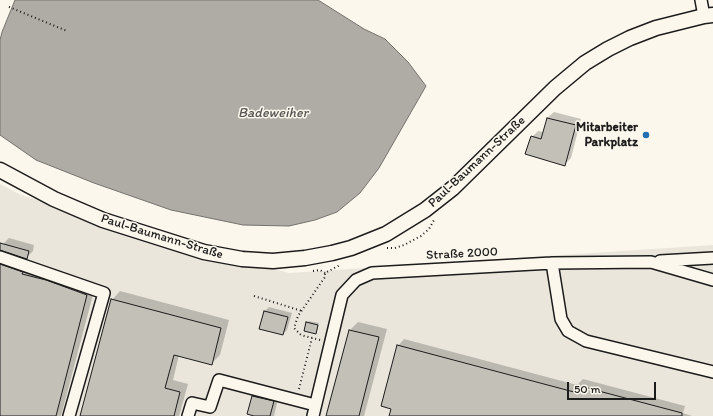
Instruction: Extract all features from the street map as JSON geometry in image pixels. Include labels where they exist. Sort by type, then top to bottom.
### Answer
[{"type":"main road","name":"Paul-Baumann-Straße","points":[[0,170],[54,199],[102,220],[142,234],[204,252],[242,259],[273,261],[306,258],[332,253],[352,248],[386,234],[416,217],[430,207],[458,183],[549,93],[591,60],[608,49],[630,38],[656,28],[708,16]]},
{"type":"street","points":[[701,0],[708,16]]},
{"type":"street","points":[[0,257],[104,293],[69,416]]},
{"type":"street","points":[[651,262],[713,258]]},
{"type":"street","name":"Straße 2000","points":[[314,410],[342,295],[356,280],[372,273],[552,263],[651,262],[713,280]]},
{"type":"street","points":[[552,263],[561,319],[568,331],[586,341],[713,372]]},
{"type":"street","points":[[188,416],[192,403],[210,407],[219,380],[296,400],[314,410]]},
{"type":"path","points":[[9,7],[67,31]]},
{"type":"path","points":[[387,248],[395,248],[404,245],[421,236]]},
{"type":"path","points":[[331,343],[301,335],[294,328],[298,316],[325,277],[325,273],[343,264]]},
{"type":"path","points":[[254,296],[302,311]]},
{"type":"path","points":[[296,400],[312,338]]},
{"type":"shaded area","points":[[0,184],[21,195],[289,273],[713,245],[713,416],[0,416]]},
{"type":"water","name":"Badeweiher","points":[[15,0],[318,0],[364,29],[385,39],[408,62],[426,86],[379,168],[360,193],[337,212],[315,220],[289,226],[243,225],[171,210],[94,183],[36,160],[0,135],[0,40]]},
{"type":"building","points":[[547,118],[576,125],[565,166],[525,154],[531,136],[541,139]]},
{"type":"building","points":[[0,243],[29,251],[27,259],[0,250]]},
{"type":"building","points":[[0,264],[23,272],[22,274],[46,280],[87,295],[56,416],[0,416]]},
{"type":"building","points":[[111,299],[221,328],[212,365],[174,355],[165,388],[180,392],[174,416],[80,416]]},
{"type":"building","points":[[264,311],[288,317],[283,335],[259,329]]},
{"type":"building","points":[[306,322],[318,325],[316,334],[304,331]]},
{"type":"building","points":[[349,330],[379,337],[359,416],[326,416]]},
{"type":"building","points":[[397,345],[574,392],[576,385],[682,413],[682,416],[389,416],[391,409],[381,406]]},
{"type":"building","points":[[252,396],[274,401],[270,416],[254,416],[247,414]]},
{"type":"place","name":"Mitarbeiter Parkplatz","points":[[646,135]]}]
